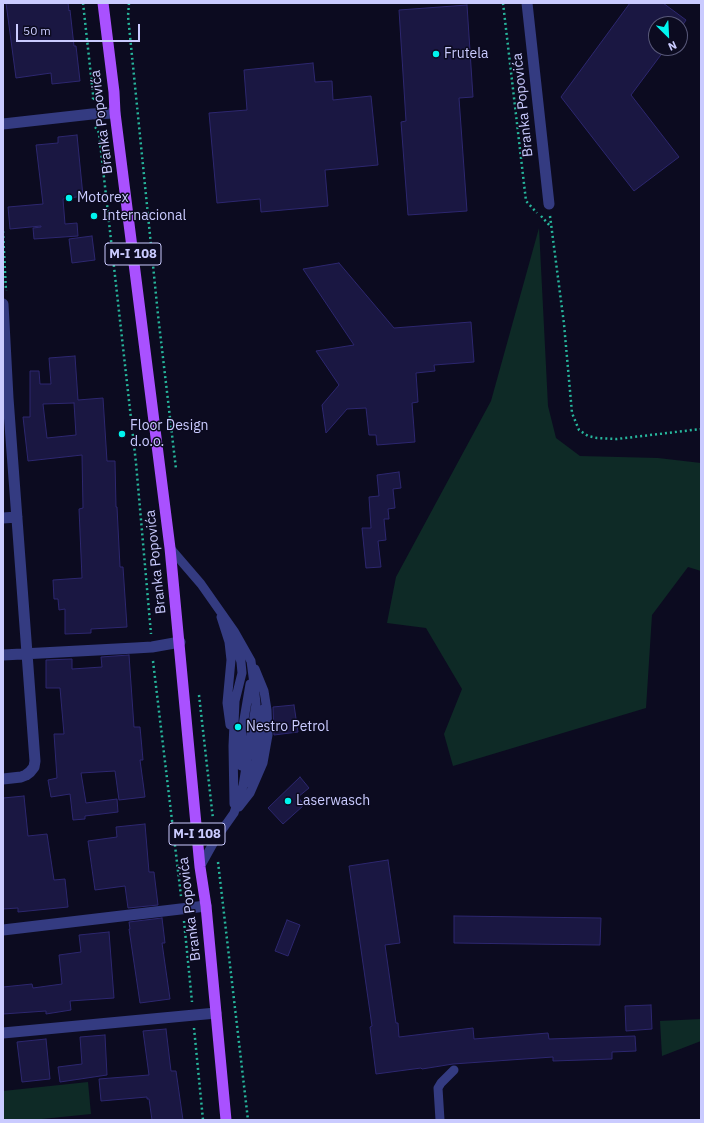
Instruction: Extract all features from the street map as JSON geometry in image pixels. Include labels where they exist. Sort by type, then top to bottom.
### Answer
[{"type":"main road","name":"Branka Popovića","points":[[103,3],[114,92],[115,113],[170,548],[226,1120]]},
{"type":"street","name":"Branka Popovića","points":[[527,3],[549,204]]},
{"type":"street","points":[[3,124],[92,114],[115,113]]},
{"type":"street","points":[[3,304],[6,399],[28,654],[35,761],[34,767],[26,775],[3,779]]},
{"type":"street","points":[[3,518],[17,517]]},
{"type":"street","points":[[3,655],[152,647],[180,642]]},
{"type":"street","points":[[3,930],[206,906]]},
{"type":"street","points":[[3,1033],[216,1014]]},
{"type":"lane","points":[[170,548],[201,584],[234,631],[264,691],[267,710],[268,735],[264,763],[250,793],[234,813],[200,866]]},
{"type":"lane","points":[[217,606],[236,644],[241,662],[242,673],[235,701],[233,746],[234,813]]},
{"type":"lane","points":[[234,813],[243,786],[256,704],[250,661]]},
{"type":"lane","points":[[440,1120],[438,1088],[454,1070]]},
{"type":"path","points":[[83,3],[93,94],[93,99],[91,101],[93,126],[99,133],[136,463],[152,647],[182,908],[203,1120]]},
{"type":"path","points":[[503,3],[526,201],[552,227]]},
{"type":"path","points":[[549,204],[564,324],[572,413],[579,430],[588,436],[617,440],[701,429]]},
{"type":"green space","points":[[539,228],[548,406],[556,438],[580,456],[658,458],[701,463],[701,571],[688,567],[652,615],[646,708],[453,766],[444,734],[462,689],[426,628],[387,623],[396,577],[491,401]]},
{"type":"green space","points":[[701,1019],[701,1041],[662,1056],[660,1021]]},
{"type":"green space","points":[[88,1082],[91,1114],[32,1120],[3,1120],[3,1091]]},
{"type":"building","points":[[6,3],[68,3],[74,46],[76,46],[80,81],[52,84],[51,73],[16,78]]},
{"type":"building","points":[[630,3],[663,3],[681,16],[648,16],[648,56],[660,56],[631,95],[679,157],[634,191],[561,97]]},
{"type":"building","points":[[467,5],[473,97],[459,98],[467,211],[408,215],[401,122],[406,121],[399,10]]},
{"type":"building","points":[[313,63],[315,82],[332,81],[333,100],[371,96],[378,165],[325,170],[328,206],[261,212],[260,199],[217,203],[209,113],[247,110],[244,70]]},
{"type":"building","points":[[77,135],[83,196],[63,199],[65,224],[77,223],[78,236],[34,239],[33,228],[41,226],[10,229],[8,207],[43,204],[36,145],[58,143],[58,137]]},
{"type":"building","points":[[92,236],[95,260],[72,263],[69,239]]},
{"type":"building","points":[[339,263],[394,328],[471,322],[474,362],[434,365],[435,371],[416,373],[418,402],[412,403],[415,442],[377,445],[376,435],[369,435],[366,408],[347,409],[326,433],[322,405],[339,385],[316,351],[354,345],[303,269]]},
{"type":"building","points":[[75,356],[78,400],[103,398],[107,461],[115,461],[120,567],[123,567],[127,627],[91,629],[91,633],[65,634],[65,609],[59,610],[58,599],[54,599],[53,580],[82,578],[79,509],[83,508],[82,455],[28,461],[23,417],[30,417],[30,371],[39,371],[40,384],[51,384],[49,358]],"holes":[[[74,403],[76,435],[47,438],[43,404]]]},
{"type":"building","points":[[399,472],[401,488],[393,489],[395,508],[388,509],[389,519],[384,519],[386,540],[378,541],[381,567],[366,568],[362,528],[371,528],[369,497],[379,496],[377,475]]},
{"type":"building","points":[[129,655],[134,727],[140,727],[143,760],[140,760],[145,797],[119,800],[115,771],[81,773],[86,803],[117,799],[118,812],[85,816],[85,819],[73,820],[70,794],[51,797],[48,780],[57,778],[54,734],[64,734],[60,688],[46,688],[46,660],[72,659],[72,669],[102,667],[101,657]]},
{"type":"building","points":[[294,705],[298,732],[274,735],[273,707]]},
{"type":"building","name":"Laserwasch","points":[[300,777],[309,788],[298,797],[304,805],[283,824],[268,808]]},
{"type":"building","points":[[24,796],[28,836],[47,834],[54,880],[65,879],[68,907],[18,912],[18,908],[3,909],[3,798]]},
{"type":"building","points":[[145,824],[149,872],[154,872],[158,905],[128,908],[125,886],[95,890],[88,841],[117,837],[116,827]]},
{"type":"building","points":[[388,860],[400,943],[385,945],[399,1037],[473,1028],[474,1039],[548,1033],[549,1039],[635,1036],[636,1051],[612,1052],[612,1059],[553,1061],[553,1057],[453,1064],[376,1074],[370,1027],[372,1026],[349,866]]},
{"type":"building","points":[[454,916],[601,918],[600,945],[454,943]]},
{"type":"building","points":[[162,918],[165,943],[162,943],[170,999],[140,1003],[129,922]]},
{"type":"building","points":[[287,920],[300,925],[288,956],[275,951]]},
{"type":"building","points":[[109,932],[114,998],[70,1001],[71,1010],[46,1014],[46,1011],[3,1014],[3,987],[32,984],[33,988],[62,984],[59,955],[81,952],[79,935]]},
{"type":"building","points":[[651,1005],[652,1029],[626,1031],[625,1006]]},
{"type":"building","points":[[166,1029],[171,1071],[176,1071],[183,1120],[152,1120],[149,1099],[147,1099],[147,1097],[101,1101],[99,1079],[149,1075],[143,1031]]},
{"type":"building","points":[[105,1035],[107,1075],[60,1082],[58,1067],[82,1064],[80,1037]]},
{"type":"building","points":[[46,1039],[50,1079],[22,1082],[17,1042]]},
{"type":"place","name":"Frutela","points":[[436,54]]},
{"type":"place","name":"Motorex","points":[[69,198]]},
{"type":"place","name":"Internacional","points":[[94,216]]},
{"type":"place","name":"Floor Design d.o.o.","points":[[122,434]]},
{"type":"place","name":"Nestro Petrol","points":[[238,727]]},
{"type":"place","name":"Laserwasch","points":[[288,801]]}]
